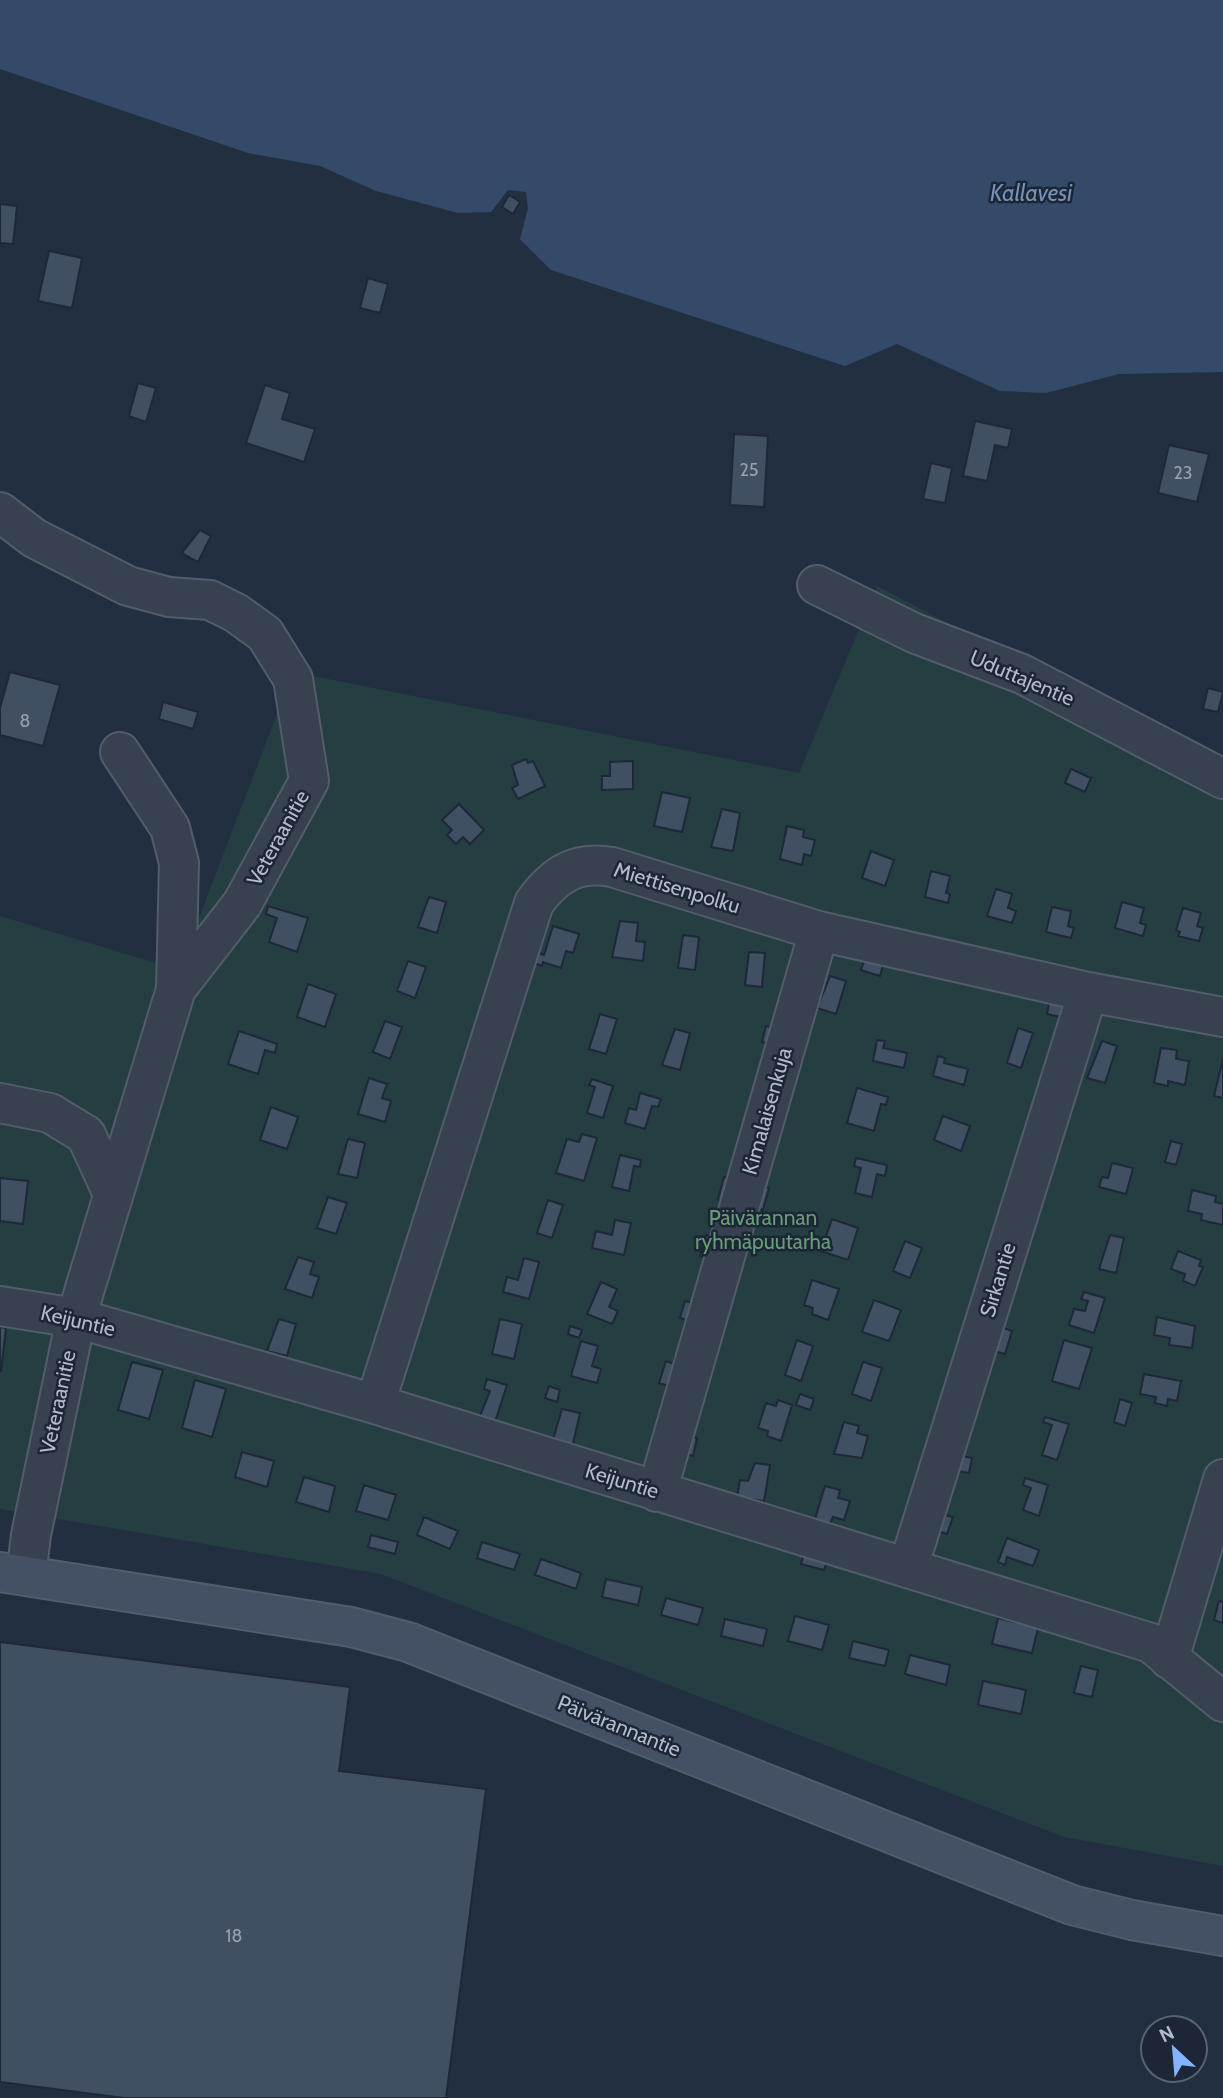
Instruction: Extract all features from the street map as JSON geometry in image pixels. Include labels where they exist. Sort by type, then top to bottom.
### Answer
[{"type":"street","name":"Veteraanitie","points":[[0,512],[34,538],[128,586],[152,594],[210,600],[236,613],[265,634],[293,679],[309,781],[242,904],[176,989]]},
{"type":"street","name":"Uduttajentie","points":[[817,585],[914,633],[1022,674],[1223,779]]},
{"type":"street","name":"Veteraanitie","points":[[13,1574],[31,1535],[76,1318],[112,1192],[176,989],[179,863],[170,828],[120,752]]},
{"type":"street","name":"Miettisenpolku","points":[[375,1404],[534,903],[549,883],[590,863],[612,867],[819,931],[1088,992],[1223,1017]]},
{"type":"street","name":"Kimalaisenkuja","points":[[657,1492],[819,931]]},
{"type":"street","name":"Sirkantie","points":[[908,1568],[1088,992]]},
{"type":"street","points":[[0,1103],[50,1113],[86,1135],[112,1192]]},
{"type":"street","name":"Keijuntie","points":[[0,1306],[76,1318],[375,1404],[1151,1643],[1223,1702]]},
{"type":"street","points":[[1169,1658],[1223,1479]]},
{"type":"street","name":"Päivärannantie","points":[[13,1574],[351,1627],[408,1642],[1072,1905],[1132,1920],[1223,1936]]},
{"type":"green space","name":"Päivärannan ryhmäpuutarha","points":[[877,586],[1223,768],[1223,1866],[1064,1837],[381,1574],[0,1509],[0,916],[179,970],[293,672],[799,773]]},
{"type":"water","name":"Kallavesi","points":[[0,0],[1223,0],[1223,372],[1119,374],[1046,393],[1000,391],[897,344],[845,366],[551,270],[520,239],[528,208],[526,192],[508,190],[491,212],[458,213],[376,191],[320,166],[248,153],[0,69]]},
{"type":"building","points":[[509,195],[520,202],[513,214],[502,207]]},
{"type":"building","points":[[0,204],[17,206],[13,244],[0,243]]},
{"type":"building","points":[[49,251],[82,258],[72,308],[38,301]]},
{"type":"building","points":[[368,278],[388,284],[380,313],[360,308]]},
{"type":"building","points":[[138,383],[156,388],[146,422],[129,416]]},
{"type":"building","points":[[265,385],[290,393],[282,419],[315,429],[304,462],[246,443]]},
{"type":"building","points":[[975,421],[1012,429],[1008,448],[995,445],[987,481],[963,476]]},
{"type":"building","points":[[734,434],[768,436],[764,507],[730,505]]},
{"type":"building","points":[[1169,445],[1209,454],[1197,502],[1158,493]]},
{"type":"building","points":[[931,463],[952,468],[945,503],[923,499]]},
{"type":"building","points":[[200,530],[211,536],[198,562],[182,553]]},
{"type":"building","points":[[10,672],[60,685],[43,746],[0,735],[0,708]]},
{"type":"building","points":[[1208,688],[1223,692],[1218,712],[1203,709]]},
{"type":"building","points":[[163,702],[198,712],[193,729],[159,719]]},
{"type":"building","points":[[526,759],[528,763],[533,761],[545,786],[518,799],[512,788],[518,785],[512,765]]},
{"type":"building","points":[[633,761],[633,789],[602,790],[602,776],[610,776],[610,762]]},
{"type":"building","points":[[1071,769],[1091,778],[1085,792],[1065,783]]},
{"type":"building","points":[[662,792],[690,798],[682,832],[654,826]]},
{"type":"building","points":[[459,804],[484,830],[470,844],[463,837],[456,844],[447,835],[452,830],[442,820]]},
{"type":"building","points":[[722,809],[740,813],[733,851],[711,847]]},
{"type":"building","points":[[787,826],[804,830],[803,837],[815,840],[811,856],[804,854],[802,865],[780,859]]},
{"type":"building","points":[[871,851],[894,860],[885,886],[862,878]]},
{"type":"building","points":[[931,871],[950,876],[946,893],[950,894],[948,903],[925,897]]},
{"type":"building","points":[[996,889],[1012,894],[1008,908],[1016,911],[1012,923],[987,916]]},
{"type":"building","points":[[429,897],[446,902],[437,933],[418,927]]},
{"type":"building","points":[[1122,902],[1144,908],[1140,923],[1146,925],[1143,936],[1115,928]]},
{"type":"building","points":[[268,906],[308,918],[297,952],[269,942],[277,918],[266,914]]},
{"type":"building","points":[[1052,907],[1071,911],[1068,926],[1074,928],[1071,938],[1046,932]]},
{"type":"building","points":[[1183,908],[1201,913],[1197,926],[1203,928],[1199,941],[1178,936],[1180,932],[1176,930]]},
{"type":"building","points":[[620,921],[638,923],[636,941],[645,942],[643,961],[612,957]]},
{"type":"building","points":[[553,926],[579,934],[573,953],[566,951],[561,968],[543,962],[542,966],[532,962],[535,952],[544,955]]},
{"type":"building","points":[[683,935],[699,937],[695,970],[678,968]]},
{"type":"building","points":[[749,952],[765,953],[762,987],[745,985]]},
{"type":"building","points":[[865,959],[883,965],[880,976],[861,970]]},
{"type":"building","points":[[408,961],[426,967],[415,998],[397,991]]},
{"type":"building","points":[[830,976],[846,981],[836,1014],[817,1008]]},
{"type":"building","points":[[308,984],[336,994],[325,1027],[297,1017]]},
{"type":"building","points":[[1049,1003],[1072,1009],[1069,1019],[1047,1014]]},
{"type":"building","points":[[600,1014],[617,1019],[606,1054],[589,1049]]},
{"type":"building","points":[[385,1021],[402,1027],[390,1059],[373,1052]]},
{"type":"building","points":[[766,1026],[775,1028],[772,1044],[762,1042]]},
{"type":"building","points":[[1018,1028],[1033,1033],[1021,1068],[1007,1063]]},
{"type":"building","points":[[675,1029],[690,1033],[680,1070],[662,1065]]},
{"type":"building","points":[[239,1031],[277,1044],[275,1053],[265,1050],[258,1074],[228,1064]]},
{"type":"building","points":[[877,1040],[885,1041],[883,1048],[907,1053],[904,1068],[873,1061]]},
{"type":"building","points":[[1102,1041],[1117,1046],[1105,1083],[1087,1078]]},
{"type":"building","points":[[1161,1048],[1177,1050],[1176,1059],[1189,1061],[1185,1085],[1168,1081],[1168,1086],[1154,1083]]},
{"type":"building","points":[[938,1056],[945,1058],[944,1063],[968,1069],[964,1085],[933,1076]]},
{"type":"building","points":[[1223,1059],[1223,1098],[1214,1096]]},
{"type":"building","points":[[369,1078],[387,1084],[382,1098],[391,1101],[385,1122],[358,1114]]},
{"type":"building","points":[[592,1079],[613,1086],[603,1118],[587,1113],[595,1087],[589,1085]]},
{"type":"building","points":[[857,1088],[888,1097],[886,1105],[881,1104],[874,1131],[847,1123]]},
{"type":"building","points":[[640,1093],[661,1099],[658,1107],[652,1106],[645,1129],[625,1123],[629,1108],[636,1110]]},
{"type":"building","points":[[271,1107],[298,1117],[287,1149],[260,1140]]},
{"type":"building","points":[[943,1116],[970,1126],[961,1151],[934,1140]]},
{"type":"building","points":[[582,1134],[597,1138],[584,1181],[556,1173],[567,1139],[579,1142]]},
{"type":"building","points":[[348,1139],[365,1143],[357,1178],[338,1174]]},
{"type":"building","points":[[1171,1141],[1182,1144],[1176,1165],[1165,1162]]},
{"type":"building","points":[[620,1155],[641,1160],[640,1167],[634,1166],[629,1191],[612,1187]]},
{"type":"building","points":[[856,1158],[887,1165],[885,1176],[877,1174],[872,1197],[855,1193],[861,1168],[854,1166]]},
{"type":"building","points":[[1112,1163],[1133,1168],[1126,1194],[1099,1187],[1102,1177],[1108,1178]]},
{"type":"building","points":[[724,1177],[735,1180],[728,1202],[718,1199]]},
{"type":"building","points":[[0,1178],[28,1181],[23,1224],[0,1221]]},
{"type":"building","points":[[758,1185],[769,1188],[763,1210],[753,1207]]},
{"type":"building","points":[[1192,1190],[1216,1196],[1215,1202],[1223,1204],[1223,1225],[1201,1220],[1202,1214],[1188,1211]]},
{"type":"building","points":[[328,1197],[347,1203],[336,1234],[317,1228]]},
{"type":"building","points":[[548,1200],[563,1205],[552,1238],[537,1233]]},
{"type":"building","points":[[832,1219],[858,1228],[848,1260],[821,1251]]},
{"type":"building","points":[[615,1220],[631,1223],[624,1255],[592,1248],[596,1231],[612,1235]]},
{"type":"building","points":[[706,1235],[715,1238],[709,1259],[700,1256]]},
{"type":"building","points":[[1110,1235],[1124,1238],[1116,1273],[1099,1269]]},
{"type":"building","points":[[905,1241],[922,1248],[910,1278],[893,1271]]},
{"type":"building","points":[[1178,1251],[1201,1260],[1199,1266],[1203,1267],[1195,1286],[1183,1281],[1185,1274],[1171,1269]]},
{"type":"building","points":[[298,1257],[314,1262],[310,1274],[319,1277],[312,1298],[285,1289]]},
{"type":"building","points":[[524,1258],[539,1262],[529,1299],[503,1292],[507,1277],[518,1280]]},
{"type":"building","points":[[812,1280],[839,1289],[828,1320],[812,1314],[813,1308],[804,1305]]},
{"type":"building","points":[[601,1282],[617,1289],[609,1307],[618,1311],[612,1324],[587,1314]]},
{"type":"building","points":[[1084,1292],[1105,1298],[1094,1333],[1069,1325],[1074,1309],[1085,1311],[1088,1301],[1081,1299]]},
{"type":"building","points":[[874,1300],[901,1310],[889,1341],[862,1332]]},
{"type":"building","points":[[685,1301],[695,1304],[690,1321],[680,1318]]},
{"type":"building","points":[[1157,1317],[1195,1326],[1192,1348],[1169,1345],[1170,1338],[1154,1335]]},
{"type":"building","points":[[279,1319],[296,1324],[287,1356],[267,1351]]},
{"type":"building","points":[[500,1319],[522,1324],[514,1359],[492,1354]]},
{"type":"building","points":[[570,1326],[582,1330],[579,1338],[568,1334]]},
{"type":"building","points":[[0,1327],[6,1328],[1,1371],[0,1371]]},
{"type":"building","points":[[1001,1327],[1012,1331],[1005,1354],[994,1351]]},
{"type":"building","points":[[797,1340],[813,1346],[801,1381],[785,1375]]},
{"type":"building","points":[[1064,1340],[1092,1348],[1079,1389],[1052,1381]]},
{"type":"building","points":[[581,1341],[598,1346],[592,1366],[601,1369],[597,1383],[571,1376]]},
{"type":"building","points":[[666,1361],[677,1365],[669,1386],[659,1383]]},
{"type":"building","points":[[132,1362],[163,1370],[149,1419],[118,1410]]},
{"type":"building","points":[[863,1362],[882,1368],[871,1401],[852,1394]]},
{"type":"building","points":[[1144,1374],[1181,1381],[1177,1401],[1168,1399],[1167,1406],[1155,1403],[1156,1397],[1140,1394]]},
{"type":"building","points":[[487,1379],[507,1385],[495,1422],[480,1416],[490,1391],[484,1389]]},
{"type":"building","points":[[195,1380],[226,1389],[212,1437],[182,1428]]},
{"type":"building","points":[[549,1386],[560,1390],[557,1402],[545,1398]]},
{"type":"building","points":[[800,1394],[814,1399],[810,1410],[796,1405]]},
{"type":"building","points":[[1120,1399],[1132,1403],[1125,1426],[1114,1422]]},
{"type":"building","points":[[778,1400],[792,1405],[781,1441],[767,1436],[768,1431],[758,1428],[766,1403],[776,1406]]},
{"type":"building","points":[[562,1409],[580,1413],[572,1448],[552,1443]]},
{"type":"building","points":[[1045,1417],[1069,1424],[1057,1460],[1042,1455],[1052,1425],[1043,1422]]},
{"type":"building","points":[[844,1422],[859,1426],[857,1433],[868,1436],[862,1458],[834,1454]]},
{"type":"building","points":[[685,1435],[697,1438],[693,1456],[680,1452]]},
{"type":"building","points":[[242,1452],[274,1461],[267,1487],[235,1477]]},
{"type":"building","points":[[962,1456],[972,1458],[969,1473],[958,1471]]},
{"type":"building","points":[[755,1463],[770,1465],[764,1501],[737,1497],[740,1480],[748,1481]]},
{"type":"building","points":[[304,1477],[335,1486],[329,1512],[296,1502]]},
{"type":"building","points":[[1025,1478],[1048,1485],[1039,1516],[1023,1510],[1031,1488],[1023,1485]]},
{"type":"building","points":[[364,1485],[396,1495],[388,1520],[356,1511]]},
{"type":"building","points":[[825,1486],[840,1490],[838,1498],[850,1501],[844,1520],[833,1517],[830,1524],[815,1519]]},
{"type":"building","points":[[944,1515],[953,1517],[947,1534],[938,1531]]},
{"type":"building","points":[[424,1517],[458,1531],[450,1549],[417,1535]]},
{"type":"building","points":[[371,1535],[398,1542],[395,1554],[368,1547]]},
{"type":"building","points":[[1007,1538],[1039,1550],[1033,1566],[1007,1557],[1005,1565],[998,1562]]},
{"type":"building","points":[[482,1542],[520,1554],[514,1570],[477,1558]]},
{"type":"building","points":[[804,1554],[827,1561],[824,1570],[801,1564]]},
{"type":"building","points":[[541,1559],[581,1573],[576,1589],[535,1575]]},
{"type":"building","points":[[606,1579],[642,1587],[638,1605],[602,1597]]},
{"type":"building","points":[[666,1598],[703,1608],[698,1625],[661,1615]]},
{"type":"building","points":[[1219,1601],[1223,1602],[1223,1623],[1214,1620]]},
{"type":"building","points":[[795,1616],[829,1625],[822,1650],[788,1641]]},
{"type":"building","points":[[998,1618],[1038,1628],[1032,1653],[992,1644]]},
{"type":"building","points":[[725,1619],[767,1629],[763,1646],[721,1636]]},
{"type":"building","points":[[853,1641],[889,1650],[885,1666],[849,1658]]},
{"type":"building","points":[[0,1642],[350,1687],[339,1771],[486,1789],[446,2098],[124,2098],[0,2082]]},
{"type":"building","points":[[910,1655],[950,1665],[946,1685],[905,1674]]},
{"type":"building","points":[[1081,1666],[1098,1670],[1092,1697],[1074,1693]]},
{"type":"building","points":[[983,1681],[1026,1690],[1021,1714],[978,1705]]}]
